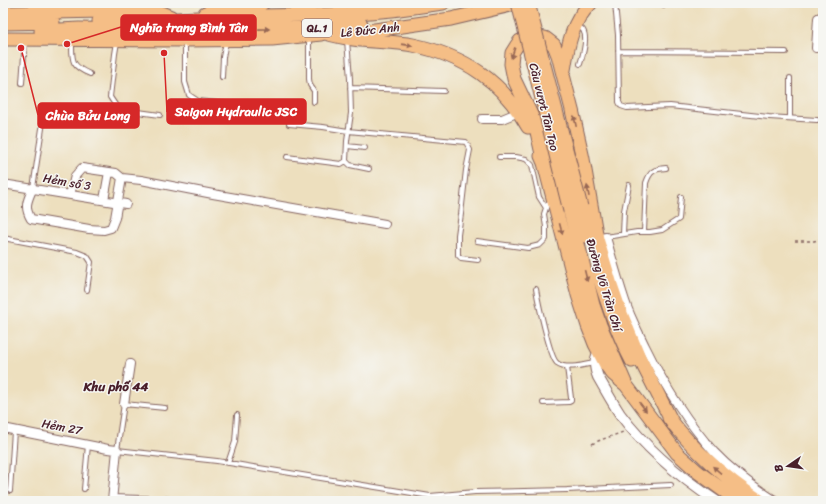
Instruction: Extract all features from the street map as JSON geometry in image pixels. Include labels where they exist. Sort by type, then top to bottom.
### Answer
[{"type":"highway","name":"Lê Đức Anh","points":[[3,13],[154,10],[181,19],[233,3]]},
{"type":"highway","points":[[218,17],[263,3]]},
{"type":"highway","name":"Lê Đức Anh","points":[[3,39],[25,39],[79,29],[141,25],[181,19],[359,13],[443,3]]},
{"type":"highway","name":"Lê Đức Anh","points":[[347,32],[454,12],[490,3]]},
{"type":"highway","name":"Lê Đức Anh","points":[[141,25],[301,32],[368,31],[452,19],[518,3]]},
{"type":"highway","name":"Cầu vượt Tân Tạo","points":[[518,3],[575,209]]},
{"type":"highway","points":[[528,3],[575,209]]},
{"type":"highway","points":[[564,75],[572,32],[579,17],[591,3]]},
{"type":"highway","name":"QL.1","points":[[3,23],[68,31]]},
{"type":"highway","name":"Lê Đức Anh","points":[[68,31],[118,40],[272,39],[301,32]]},
{"type":"highway","name":"QL.1","points":[[3,32],[68,31]]},
{"type":"highway","points":[[301,32],[329,34],[347,32],[434,50],[464,63],[493,82],[505,94],[530,130],[544,163]]},
{"type":"highway","points":[[626,385],[597,357],[550,205],[544,163],[535,123],[517,88],[512,71],[511,58],[514,49],[520,41],[530,37],[545,38],[554,45],[558,54],[602,238],[611,285],[631,338],[673,424]]},
{"type":"highway","name":"Đường Võ Trần Chí","points":[[575,209],[593,305],[626,385],[678,453],[698,472],[738,501]]},
{"type":"highway","name":"Đường Võ Trần Chí","points":[[575,209],[621,338],[655,400],[673,424],[707,461],[731,481],[760,501]]},
{"type":"street","points":[[816,48],[818,18],[823,16]]},
{"type":"street","points":[[482,119],[502,119],[516,108]]},
{"type":"street","points":[[70,195],[75,176],[82,168],[116,173],[122,178],[141,180],[385,224]]},
{"type":"street","points":[[104,200],[109,172]]},
{"type":"street","points":[[33,188],[27,201],[27,212],[32,220],[104,230],[111,228],[115,218],[122,178]]},
{"type":"street","name":"Hẻm số 3","points":[[3,184],[126,204]]},
{"type":"street","points":[[602,238],[635,327],[651,359],[678,404],[714,452],[739,475],[776,501]]},
{"type":"street","points":[[597,357],[595,367],[598,376],[620,413],[631,428],[668,465],[716,501]]},
{"type":"street","points":[[124,404],[130,364]]},
{"type":"street","name":"Hẻm 27","points":[[3,428],[117,450]]},
{"type":"street","points":[[117,450],[112,500],[170,501]]},
{"type":"lane","points":[[615,3],[619,102],[621,106],[627,108],[670,106],[769,117],[817,120]]},
{"type":"lane","points":[[576,24],[583,30],[585,39],[584,52],[580,64]]},
{"type":"lane","points":[[68,31],[74,63],[80,70],[90,74]]},
{"type":"lane","points":[[301,32],[310,85],[314,91],[314,102]]},
{"type":"lane","points":[[346,161],[351,112],[347,32]]},
{"type":"lane","points":[[22,83],[25,39]]},
{"type":"lane","points":[[222,77],[226,39]]},
{"type":"lane","points":[[118,40],[110,97],[116,106],[126,110],[160,115]]},
{"type":"lane","points":[[186,40],[185,82],[189,95],[198,101],[270,110]]},
{"type":"lane","points":[[618,51],[786,52]]},
{"type":"lane","points":[[790,78],[790,118]]},
{"type":"lane","points":[[350,88],[444,90]]},
{"type":"lane","points":[[33,188],[44,115]]},
{"type":"lane","points":[[289,124],[466,142],[470,150],[458,235],[458,255],[461,258],[478,260]]},
{"type":"lane","points":[[347,146],[364,148]]},
{"type":"lane","points":[[287,157],[341,164],[346,161]]},
{"type":"lane","points":[[477,241],[528,248],[540,245],[546,239],[544,214],[550,205],[539,197],[532,165],[526,159],[516,157],[499,157]]},
{"type":"lane","points":[[346,161],[350,165],[369,169]]},
{"type":"lane","points":[[644,232],[646,183],[648,176],[658,169],[666,168]]},
{"type":"lane","points":[[623,234],[624,211],[629,185]]},
{"type":"lane","points":[[602,238],[637,232],[662,230],[679,219],[681,197]]},
{"type":"lane","points":[[3,238],[77,252],[87,256],[91,262],[87,290]]},
{"type":"lane","points":[[536,289],[544,326],[553,357],[558,364],[568,367],[576,366],[597,357]]},
{"type":"lane","points":[[543,403],[571,401],[568,367]]},
{"type":"lane","points":[[165,408],[124,404],[117,450],[147,452],[228,462],[430,496],[475,492],[567,490],[670,484]]},
{"type":"lane","points":[[228,462],[235,442],[236,416]]},
{"type":"lane","points":[[10,491],[14,431]]},
{"type":"lane","points":[[84,490],[88,445]]},
{"type":"path","points":[[795,241],[814,241],[823,239]]},
{"type":"path","points":[[592,444],[598,440],[608,438],[631,428]]},
{"type":"green space","points":[[280,3],[357,3],[305,6],[286,9],[271,8]]},
{"type":"place","name":"Nghĩa trang Bình Tân","points":[[67,44]]},
{"type":"place","name":"Chùa Bửu Long","points":[[21,48]]},
{"type":"place","name":"Saigon Hydraulic JSC","points":[[164,53]]},
{"type":"district","name":"Khu phố 44","points":[[116,386]]}]
